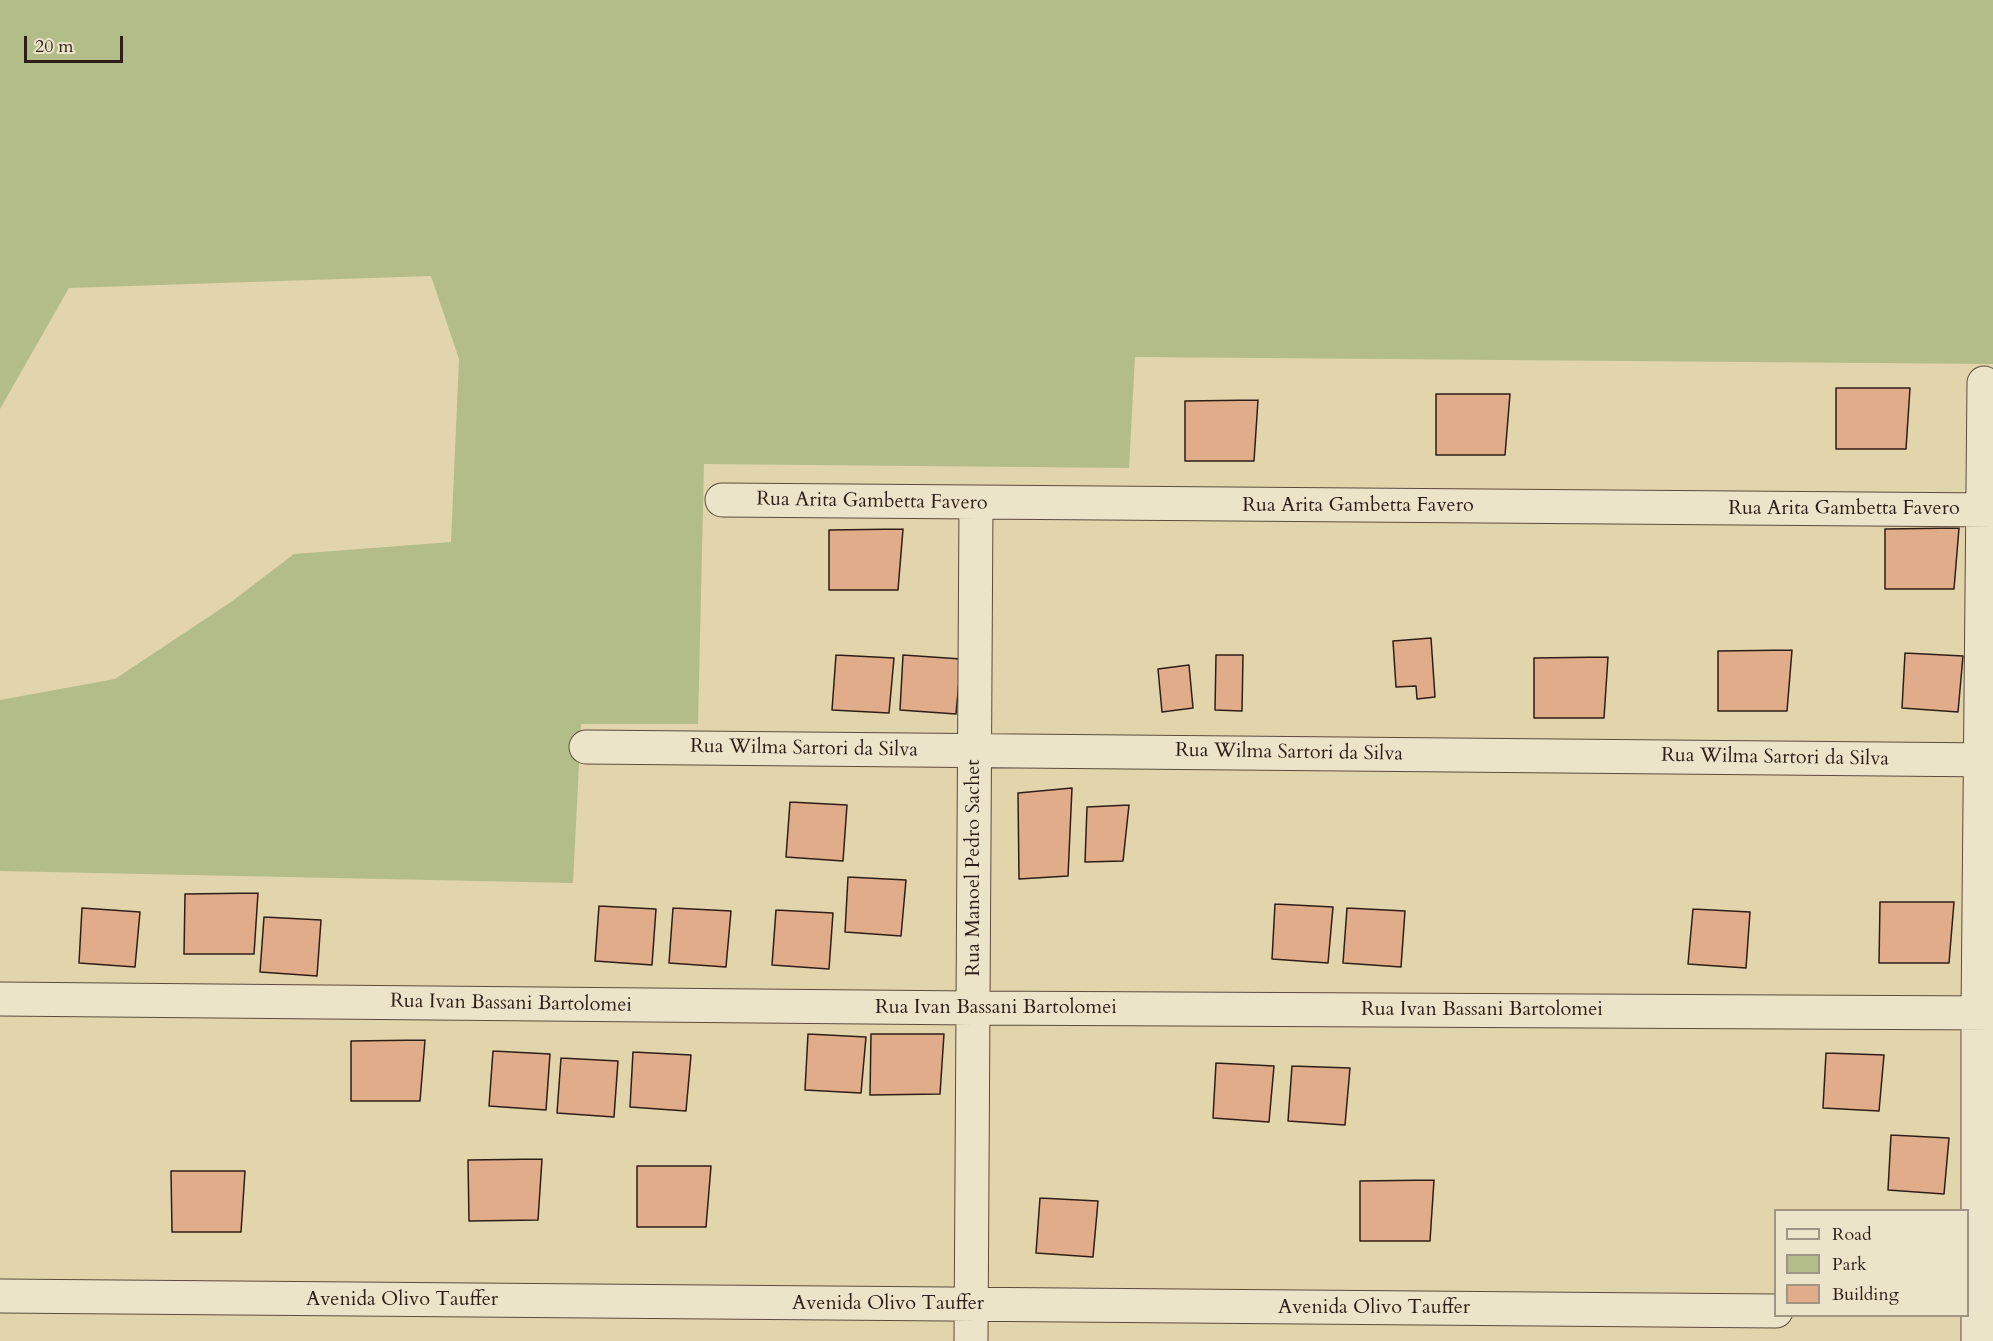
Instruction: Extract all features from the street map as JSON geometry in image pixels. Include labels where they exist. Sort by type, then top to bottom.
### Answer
[{"type":"street","points":[[1979,1320],[1985,1013],[1989,510],[1984,383]]},
{"type":"street","name":"Rua Arita Gambetta Favero","points":[[722,500],[1989,510]]},
{"type":"street","name":"Rua Manoel Pedro Sachet","points":[[972,1341],[976,503]]},
{"type":"street","name":"Rua Wilma Sartori da Silva","points":[[586,747],[1987,760]]},
{"type":"street","name":"Rua Ivan Bassani Bartolomei","points":[[0,999],[975,1008],[1985,1013]]},
{"type":"street","name":"Avenida Olivo Tauffer","points":[[0,1296],[1774,1311]]},
{"type":"green space","points":[[0,0],[1993,0],[1993,364],[1135,357],[1129,468],[704,464],[698,724],[581,724],[573,883],[0,871],[0,700],[115,679],[231,602],[294,554],[451,542],[459,359],[431,276],[69,288],[0,409]]},
{"type":"building","points":[[1836,388],[1910,388],[1906,449],[1836,449]]},
{"type":"building","points":[[1436,394],[1510,394],[1505,455],[1436,455]]},
{"type":"building","points":[[1258,400],[1254,461],[1185,461],[1185,401]]},
{"type":"building","points":[[1959,528],[1954,589],[1885,589],[1885,529]]},
{"type":"building","points":[[903,529],[898,590],[829,590],[829,530]]},
{"type":"building","points":[[1431,638],[1435,697],[1417,699],[1416,686],[1396,687],[1393,641]]},
{"type":"building","points":[[1792,650],[1787,711],[1718,711],[1718,651]]},
{"type":"building","points":[[1905,653],[1963,656],[1958,712],[1902,708]]},
{"type":"building","points":[[836,655],[894,658],[889,713],[832,710]]},
{"type":"building","points":[[903,655],[961,659],[956,714],[900,710]]},
{"type":"building","points":[[1216,655],[1243,655],[1242,711],[1215,710]]},
{"type":"building","points":[[1608,657],[1604,718],[1534,718],[1534,658]]},
{"type":"building","points":[[1189,665],[1193,708],[1162,712],[1158,669]]},
{"type":"building","points":[[1072,788],[1068,876],[1019,879],[1018,793]]},
{"type":"building","points":[[790,802],[847,805],[843,861],[786,857]]},
{"type":"building","points":[[1129,805],[1123,861],[1085,862],[1087,807]]},
{"type":"building","points":[[848,877],[906,880],[901,936],[845,932]]},
{"type":"building","points":[[258,893],[254,954],[184,954],[185,894]]},
{"type":"building","points":[[1880,902],[1954,902],[1949,963],[1879,963]]},
{"type":"building","points":[[1275,904],[1333,907],[1328,963],[1272,959]]},
{"type":"building","points":[[599,906],[656,909],[652,965],[595,961]]},
{"type":"building","points":[[82,908],[140,912],[135,967],[79,963]]},
{"type":"building","points":[[673,908],[731,911],[726,967],[669,963]]},
{"type":"building","points":[[1347,908],[1405,911],[1401,967],[1343,963]]},
{"type":"building","points":[[1693,909],[1750,912],[1746,968],[1688,964]]},
{"type":"building","points":[[776,910],[833,913],[829,969],[772,965]]},
{"type":"building","points":[[264,917],[321,920],[317,976],[260,972]]},
{"type":"building","points":[[808,1034],[866,1037],[861,1093],[805,1090]]},
{"type":"building","points":[[871,1034],[944,1034],[940,1094],[870,1095]]},
{"type":"building","points":[[425,1040],[420,1101],[351,1101],[351,1041]]},
{"type":"building","points":[[493,1051],[550,1054],[546,1110],[489,1106]]},
{"type":"building","points":[[633,1052],[691,1055],[686,1111],[630,1107]]},
{"type":"building","points":[[1826,1053],[1884,1055],[1879,1111],[1823,1108]]},
{"type":"building","points":[[561,1058],[618,1061],[614,1117],[557,1113]]},
{"type":"building","points":[[1216,1063],[1274,1066],[1269,1122],[1213,1118]]},
{"type":"building","points":[[1292,1066],[1350,1068],[1345,1125],[1288,1121]]},
{"type":"building","points":[[1891,1135],[1949,1138],[1944,1194],[1888,1190]]},
{"type":"building","points":[[542,1159],[538,1220],[469,1221],[468,1160]]},
{"type":"building","points":[[637,1166],[711,1166],[706,1227],[637,1227]]},
{"type":"building","points":[[171,1171],[245,1171],[241,1232],[172,1232]]},
{"type":"building","points":[[1434,1180],[1430,1241],[1360,1241],[1360,1181]]},
{"type":"building","points":[[1040,1198],[1098,1201],[1093,1257],[1036,1253]]}]
